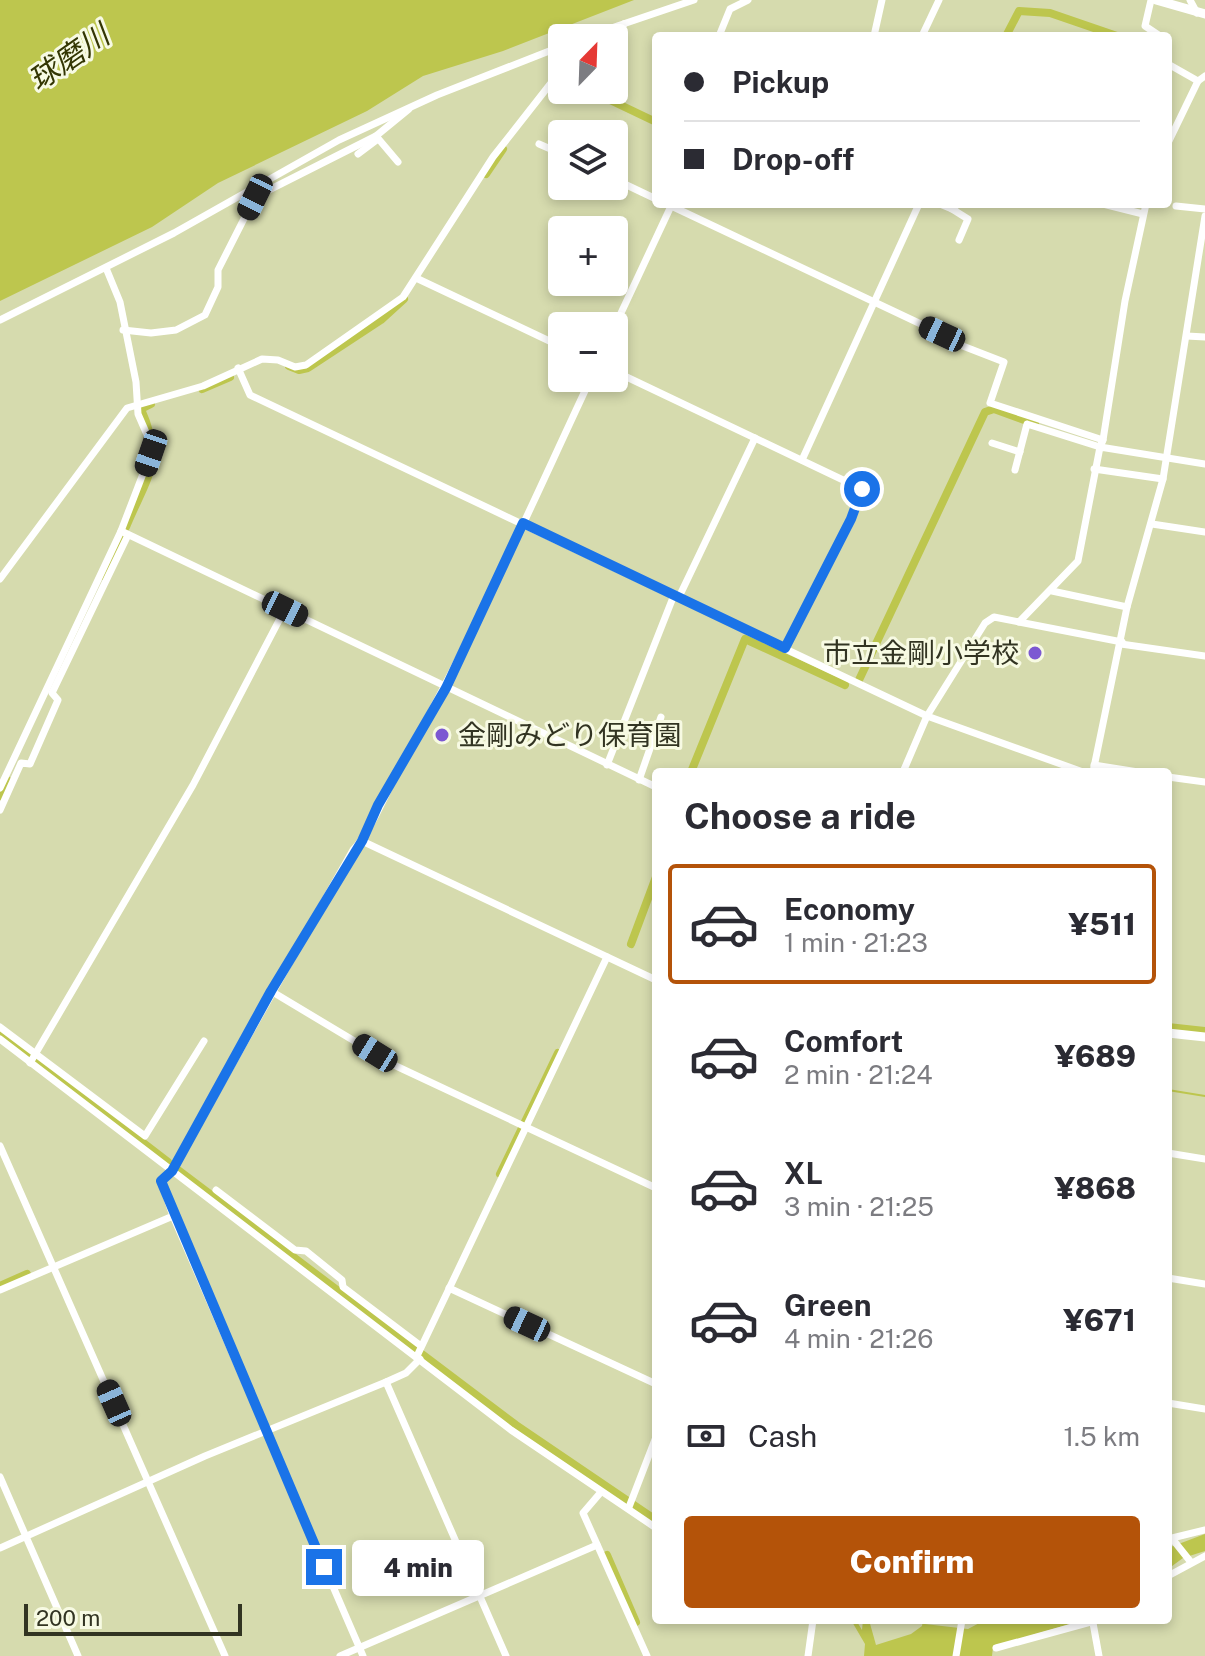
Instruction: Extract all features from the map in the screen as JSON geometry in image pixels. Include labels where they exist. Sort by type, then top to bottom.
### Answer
[{"type":"main road","points":[[1154,0],[1201,14]]},
{"type":"main road","points":[[1172,1033],[1205,1037]]},
{"type":"street","points":[[624,24],[694,0]]},
{"type":"street","points":[[721,32],[730,9],[748,0]]},
{"type":"street","points":[[875,32],[882,0]]},
{"type":"street","points":[[924,32],[939,0]]},
{"type":"street","points":[[1154,0],[1145,26],[1154,32]]},
{"type":"street","points":[[1190,0],[1201,14]]},
{"type":"street","points":[[0,320],[106,268],[339,140],[410,107],[548,52]]},
{"type":"street","points":[[1172,66],[1202,79],[1172,135]]},
{"type":"street","points":[[0,579],[127,408],[203,386],[262,359],[295,367],[306,365],[403,297],[493,157],[548,87]]},
{"type":"street","points":[[358,154],[410,107]]},
{"type":"street","points":[[377,137],[398,162]]},
{"type":"street","points":[[123,330],[151,333],[176,330],[205,315],[218,287],[218,270],[255,197],[377,137]]},
{"type":"street","points":[[539,144],[548,148]]},
{"type":"street","points":[[628,186],[652,197]]},
{"type":"street","points":[[1176,206],[1205,209]]},
{"type":"street","points":[[621,312],[669,208]]},
{"type":"street","points":[[676,208],[942,334]]},
{"type":"street","points":[[802,460],[917,208]]},
{"type":"street","points":[[957,208],[968,219],[959,240]]},
{"type":"street","points":[[1119,208],[1143,214]]},
{"type":"street","points":[[1019,622],[1078,561],[1145,208]]},
{"type":"street","points":[[1093,768],[1122,643],[1127,607],[1163,479],[1205,216]]},
{"type":"street","points":[[0,810],[9,772],[21,763],[30,764],[58,700],[52,693],[124,533],[151,453],[138,404],[114,280],[106,268]]},
{"type":"street","points":[[416,278],[548,340]]},
{"type":"street","points":[[1187,336],[1205,337]]},
{"type":"street","points":[[955,343],[1004,362],[990,403],[1102,444]]},
{"type":"street","points":[[238,368],[250,395],[927,716],[1072,768]]},
{"type":"street","points":[[628,378],[862,489],[851,519],[785,648]]},
{"type":"street","points":[[361,1652],[173,1216],[161,1181],[172,1171],[271,991],[362,841],[378,805],[446,688],[584,392]]},
{"type":"street","points":[[1015,470],[1027,424],[1167,459],[1205,464]]},
{"type":"street","points":[[607,765],[676,596],[755,438]]},
{"type":"street","points":[[992,443],[1020,452]]},
{"type":"street","points":[[1094,469],[1163,479]]},
{"type":"street","points":[[1152,524],[1205,532]]},
{"type":"street","points":[[124,533],[652,785]]},
{"type":"street","points":[[0,788],[124,533]]},
{"type":"street","points":[[1052,591],[1127,607]]},
{"type":"street","points":[[30,1063],[193,785],[285,609]]},
{"type":"street","points":[[905,768],[927,716],[989,619],[1205,656]]},
{"type":"street","points":[[639,780],[661,717]]},
{"type":"street","points":[[1172,778],[1205,782]]},
{"type":"street","points":[[362,841],[652,978]]},
{"type":"street","points":[[0,1548],[265,1431],[406,1373],[418,1357],[523,1126],[607,957]]},
{"type":"street","points":[[271,991],[396,1066],[652,1186]]},
{"type":"street","points":[[0,1027],[145,1136],[204,1041]]},
{"type":"street","points":[[0,1039],[511,1430],[601,1492],[630,1503],[652,1524]]},
{"type":"street","points":[[0,1146],[225,1656]]},
{"type":"street","points":[[1172,1154],[1205,1159]]},
{"type":"street","points":[[216,1190],[295,1250],[306,1251],[342,1280],[343,1287],[421,1346]]},
{"type":"street","points":[[0,1290],[173,1216]]},
{"type":"street","points":[[1172,1279],[1205,1284]]},
{"type":"street","points":[[449,1288],[652,1382]]},
{"type":"street","points":[[386,1382],[506,1656]]},
{"type":"street","points":[[1172,1404],[1205,1409]]},
{"type":"street","points":[[630,1503],[652,1447]]},
{"type":"street","points":[[0,1477],[78,1656]]},
{"type":"street","points":[[601,1492],[583,1513],[647,1656]]},
{"type":"street","points":[[1190,1559],[1173,1541],[1205,1530]]},
{"type":"street","points":[[340,1656],[361,1652],[597,1545]]},
{"type":"street","points":[[1172,1573],[1190,1559],[1205,1556]]},
{"type":"street","points":[[808,1656],[812,1624]]},
{"type":"street","points":[[956,1656],[962,1624]]},
{"type":"street","points":[[996,1648],[1085,1624]]},
{"type":"street","points":[[1096,1624],[1099,1656]]},
{"type":"water","name":"球磨川","points":[[0,0],[634,0],[572,24],[548,24],[548,33],[423,76],[367,111],[218,183],[152,227],[0,301]]},
{"type":"water","points":[[1205,1534],[1205,1551],[1183,1558],[1172,1566],[1172,1546]]},
{"type":"water","points":[[853,1624],[858,1624],[862,1630],[863,1624],[870,1624],[876,1645],[911,1634],[922,1624],[968,1629],[977,1624],[1070,1624],[993,1647],[992,1656],[864,1656],[865,1644]]},
{"type":"waterway","points":[[1008,32],[1019,11],[1050,13],[1105,32]]},
{"type":"waterway","points":[[618,104],[652,120]]},
{"type":"waterway","points":[[486,174],[503,149]]},
{"type":"waterway","points":[[289,366],[299,370],[308,368],[381,320],[404,299]]},
{"type":"waterway","points":[[202,389],[230,377]]},
{"type":"waterway","points":[[126,527],[150,469],[152,443],[141,409],[151,404]]},
{"type":"waterway","points":[[859,680],[985,412],[994,409],[1035,424]]},
{"type":"waterway","points":[[103,576],[124,534]]},
{"type":"waterway","points":[[693,768],[745,639],[845,685]]},
{"type":"waterway","points":[[0,796],[7,780]]},
{"type":"waterway","points":[[631,944],[652,888]]},
{"type":"waterway","points":[[1172,1027],[1205,1031]]},
{"type":"waterway","points":[[0,1033],[168,1162]]},
{"type":"waterway","points":[[500,1174],[558,1053]]},
{"type":"waterway","points":[[1172,1091],[1205,1096]]},
{"type":"waterway","points":[[174,1167],[516,1425],[652,1517]]},
{"type":"waterway","points":[[0,1286],[27,1274]]},
{"type":"waterway","points":[[607,1555],[636,1622]]},
{"type":"place","name":"市立金剛小学校","points":[[1035,653]]},
{"type":"place","name":"金剛みどり保育園","points":[[442,735]]},
{"type":"route","points":[[324,1567],[162,1191],[161,1181],[172,1171],[271,991],[353,850],[362,841],[378,805],[446,688],[523,523],[785,648],[851,519],[862,489]]}]
